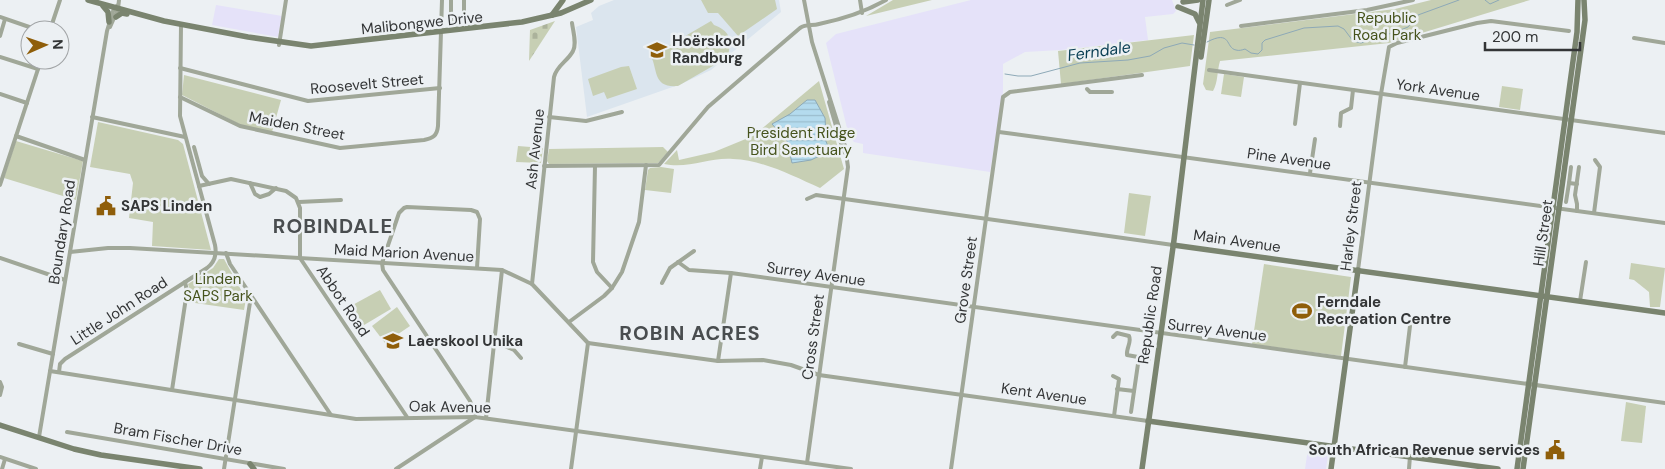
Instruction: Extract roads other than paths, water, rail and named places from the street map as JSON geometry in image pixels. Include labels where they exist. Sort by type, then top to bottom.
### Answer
[{"type":"main road","name":"Malibongwe Drive","points":[[88,0],[99,4],[117,6],[144,17],[181,25],[280,44],[303,46],[523,25],[549,19],[576,5],[596,0]]},
{"type":"main road","points":[[552,15],[563,0]]},
{"type":"main road","name":"Malibongwe Drive","points":[[441,33],[522,22],[552,15],[591,0]]},
{"type":"main road","points":[[1183,2],[1198,0]]},
{"type":"main road","name":"Republic Road","points":[[1185,157],[1203,0]]},
{"type":"main road","name":"Republic Road","points":[[1142,469],[1183,164],[1209,0]]},
{"type":"main road","name":"Hill Street","points":[[1523,469],[1532,384],[1568,120],[1578,26],[1578,0]]},
{"type":"main road","name":"Hill Street","points":[[1568,120],[1585,20],[1584,0]]},
{"type":"main road","points":[[99,4],[106,9],[109,22]]},
{"type":"main road","points":[[1178,7],[1192,12],[1198,17],[1200,34]]},
{"type":"main road","points":[[116,17],[122,13],[144,17]]},
{"type":"main road","name":"Main Avenue","points":[[1173,245],[1665,313]]},
{"type":"main road","name":"Harley Street","points":[[1331,469],[1358,270]]},
{"type":"main road","name":"Hill Street","points":[[1517,469],[1532,384]]},
{"type":"main road","name":"Kent Avenue","points":[[1148,421],[1498,469]]},
{"type":"main road","name":"Bram Fischer Drive","points":[[0,425],[74,449],[101,455],[200,469]]},
{"type":"street","points":[[53,20],[60,0]]},
{"type":"street","points":[[280,44],[286,0]]},
{"type":"street","points":[[440,88],[442,0]]},
{"type":"street","points":[[451,0],[451,20],[454,23],[464,20],[464,0]]},
{"type":"street","name":"Cross Street","points":[[804,0],[807,25],[846,154],[848,167],[807,463]]},
{"type":"street","points":[[860,0],[862,13]]},
{"type":"street","points":[[544,166],[658,165],[663,162],[715,100],[800,28],[862,13],[886,0]]},
{"type":"street","points":[[1227,5],[1240,0]]},
{"type":"street","points":[[1389,0],[1391,5]]},
{"type":"street","points":[[1242,26],[1367,10],[1413,0]]},
{"type":"street","name":"Boundary Road","points":[[107,31],[116,17],[117,6]]},
{"type":"street","name":"Boundary Road","points":[[39,437],[107,31],[117,6]]},
{"type":"street","points":[[0,17],[20,24]]},
{"type":"street","points":[[0,36],[5,19]]},
{"type":"street","name":"Harley Street","points":[[1358,270],[1381,94],[1390,46],[1487,21],[1569,30]]},
{"type":"street","name":"Ash Avenue","points":[[532,284],[555,72],[573,51],[572,23]]},
{"type":"street","points":[[181,25],[180,116],[216,253]]},
{"type":"street","points":[[1634,38],[1665,43]]},
{"type":"street","points":[[0,57],[20,63]]},
{"type":"street","name":"Roosevelt Street","points":[[180,68],[308,102],[440,88]]},
{"type":"street","points":[[0,186],[38,70]]},
{"type":"street","name":"York Avenue","points":[[1209,70],[1665,133]]},
{"type":"street","points":[[1112,92],[1090,92],[1087,86],[1142,76]]},
{"type":"street","points":[[1295,124],[1300,83]]},
{"type":"street","name":"Grove Street","points":[[950,469],[1004,95],[1010,92],[1087,86]]},
{"type":"street","name":"Maiden Street","points":[[180,97],[236,125],[342,148],[424,140],[434,136],[438,126],[440,88]]},
{"type":"street","points":[[1340,126],[1341,113],[1351,108],[1353,90]]},
{"type":"street","points":[[0,94],[27,103]]},
{"type":"street","points":[[549,117],[586,121],[622,112]]},
{"type":"street","points":[[92,117],[185,137]]},
{"type":"street","name":"Pine Avenue","points":[[999,132],[1665,223]]},
{"type":"street","points":[[16,136],[85,160]]},
{"type":"street","points":[[1310,173],[1315,139]]},
{"type":"street","points":[[194,147],[202,176],[208,184]]},
{"type":"street","points":[[1594,213],[1600,167],[1595,160]]},
{"type":"street","points":[[595,166],[593,258],[597,272],[612,288]]},
{"type":"street","points":[[568,322],[596,303],[612,288],[622,272],[638,227],[646,166]]},
{"type":"street","points":[[1566,202],[1570,166]]},
{"type":"street","points":[[1577,211],[1575,195],[1579,168]]},
{"type":"street","points":[[199,186],[228,179],[289,192],[299,202],[341,200]]},
{"type":"street","points":[[250,183],[255,194],[260,197],[269,194],[276,188]]},
{"type":"street","points":[[1569,183],[1577,184]]},
{"type":"street","name":"Main Avenue","points":[[806,199],[816,195],[1173,245]]},
{"type":"street","name":"Abbot Road","points":[[299,202],[301,215],[300,258],[407,417]]},
{"type":"street","points":[[396,469],[475,417],[470,401],[384,273],[382,262],[399,213],[404,208],[471,210],[477,212],[480,219],[477,268]]},
{"type":"street","name":"Maid Marion Avenue","points":[[70,252],[117,248],[502,270],[532,284],[588,343]]},
{"type":"street","points":[[662,283],[670,268],[694,251]]},
{"type":"street","name":"Little John Road","points":[[59,372],[61,363],[65,360],[210,266],[215,259],[216,253]]},
{"type":"street","points":[[226,253],[230,264],[331,415]]},
{"type":"street","points":[[0,258],[66,280]]},
{"type":"street","name":"Surrey Avenue","points":[[678,262],[689,270],[731,273],[1665,403]]},
{"type":"street","points":[[1580,301],[1586,262]]},
{"type":"street","points":[[486,418],[502,270]]},
{"type":"street","points":[[718,361],[731,273]]},
{"type":"street","points":[[172,390],[188,292],[185,282]]},
{"type":"street","points":[[224,469],[251,296]]},
{"type":"street","points":[[1405,367],[1410,326]]},
{"type":"street","points":[[1113,337],[1117,333],[1129,336],[1128,355],[1149,359]]},
{"type":"street","points":[[494,341],[514,350],[521,358]]},
{"type":"street","points":[[571,469],[588,343]]},
{"type":"street","name":"Kent Avenue","points":[[588,343],[718,361],[763,360],[791,365],[819,375],[1148,421]]},
{"type":"street","points":[[19,344],[52,354]]},
{"type":"street","points":[[1131,412],[1139,357]]},
{"type":"street","name":"Oak Avenue","points":[[50,371],[359,419],[459,416],[486,418],[851,469]]},
{"type":"street","points":[[1113,376],[1118,377],[1114,416]]},
{"type":"street","points":[[0,382],[2,387],[0,396]]},
{"type":"street","points":[[1117,389],[1134,392]]},
{"type":"street","points":[[458,428],[459,416]]},
{"type":"street","name":"Bram Fischer Drive","points":[[68,432],[252,466],[284,469]]},
{"type":"street","points":[[1409,469],[1410,456]]},
{"type":"street","points":[[0,457],[36,469]]},
{"type":"street","points":[[760,469],[762,457]]},
{"type":"street","points":[[2,469],[5,459]]},
{"type":"water","points":[[807,100],[815,100],[825,118],[825,139],[830,151],[811,160],[792,163],[787,141],[772,124],[790,114]]},
{"type":"waterway","name":"Ferndale","points":[[1207,42],[1221,37],[1227,40],[1233,49],[1245,49],[1251,53],[1258,54],[1262,50],[1262,43],[1265,40],[1304,28],[1338,26],[1344,29],[1353,41],[1361,43],[1408,27],[1418,15],[1459,0]]},
{"type":"waterway","name":"Ferndale","points":[[1485,0],[1490,4],[1499,0]]},
{"type":"waterway","name":"Ferndale","points":[[1005,74],[1031,76],[1080,63],[1128,60],[1150,56],[1164,48],[1182,43],[1194,45]]},
{"type":"place","name":"Hoërskool Randburg","points":[[657,50]]},
{"type":"place","name":"SAPS Linden","points":[[106,206]]},
{"type":"place","name":"Ferndale Recreation Centre","points":[[1302,311]]},
{"type":"place","name":"Laerskool Unika","points":[[393,341]]},
{"type":"place","name":"South African Revenue services","points":[[1555,450]]},
{"type":"district","name":"ROBINDALE","points":[[333,226]]},
{"type":"district","name":"ROBIN ACRES","points":[[690,333]]},
{"type":"park label","name":"Republic Road Park","points":[[1387,26]]},
{"type":"park label","name":"President Ridge Bird Sanctuary","points":[[801,142]]},
{"type":"park label","name":"Linden SAPS Park","points":[[218,288]]}]
